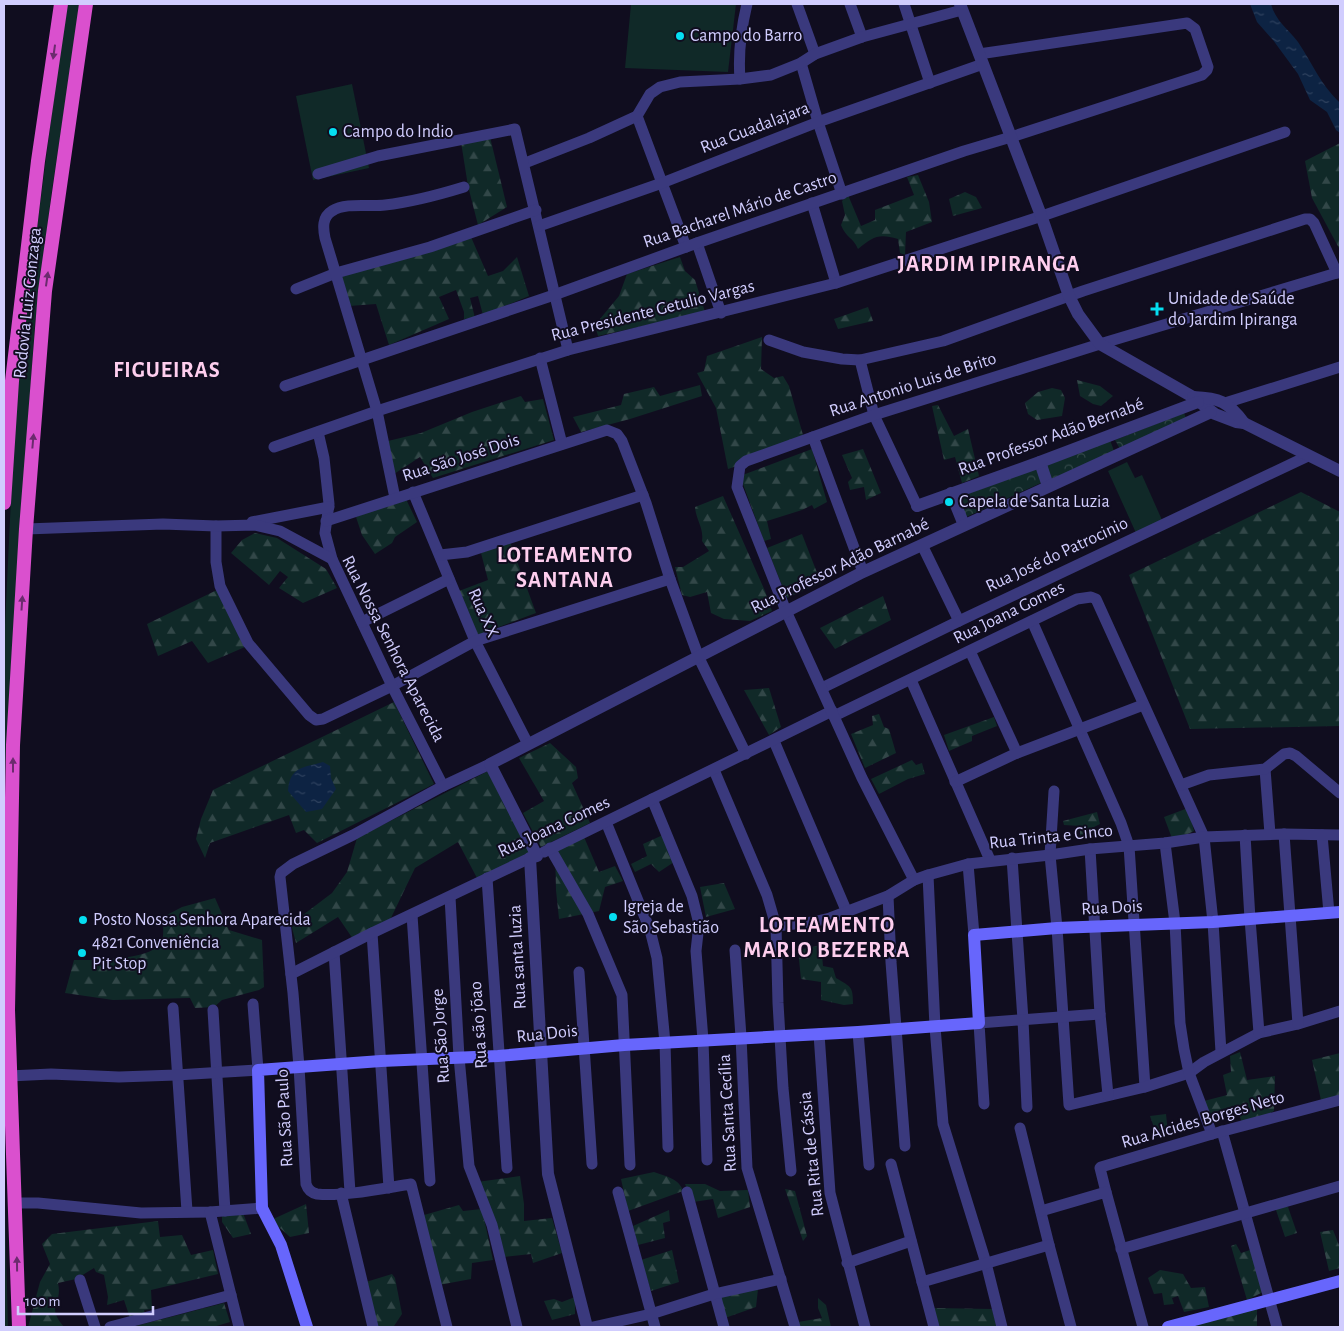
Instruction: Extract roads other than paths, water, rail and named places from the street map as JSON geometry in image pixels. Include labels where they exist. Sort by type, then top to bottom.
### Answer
[{"type":"highway","name":"Rodovia Luiz Gonzaga","points":[[4,503],[12,381],[38,161],[61,4]]},
{"type":"highway","name":"Rodovia Luiz Gonzaga","points":[[19,1327],[8,1010],[13,745],[26,529],[45,291],[86,4]]},
{"type":"main road","name":"Rua Dois","points":[[974,935],[1057,928],[1213,922],[1335,913]]},
{"type":"main road","points":[[974,935],[979,1023]]},
{"type":"main road","name":"Rua Dois","points":[[258,1070],[498,1056],[624,1045],[979,1023]]},
{"type":"main road","points":[[258,1070],[262,1208],[281,1245],[307,1327]]},
{"type":"main road","points":[[1168,1327],[1340,1281]]},
{"type":"street","points":[[740,79],[738,62],[747,4]]},
{"type":"street","points":[[796,4],[815,54]]},
{"type":"street","points":[[850,4],[862,37]]},
{"type":"street","points":[[904,4],[930,83]]},
{"type":"street","points":[[525,163],[589,138],[637,116],[650,94],[660,86],[680,82],[740,79],[771,75],[801,63],[815,54],[862,37],[961,7],[1042,217],[1069,296],[1078,314],[1100,344],[1195,399],[1211,412],[1228,420],[1244,423],[1340,471]]},
{"type":"street","name":"Rua Guadalajara","points":[[539,226],[662,183],[818,122],[930,83],[981,59],[1186,23],[1195,29],[1208,70]]},
{"type":"street","points":[[801,63],[842,194]]},
{"type":"street","name":"Rua Bacharel Mário de Castro","points":[[285,386],[554,295],[691,245],[964,151],[1202,75],[1208,70]]},
{"type":"street","points":[[637,116],[662,183],[720,313]]},
{"type":"street","points":[[318,174],[378,156],[515,129],[525,163],[568,350]]},
{"type":"street","name":"Rua Presidente Getulio Vargas","points":[[274,447],[540,358],[836,283],[1042,217],[1285,132]]},
{"type":"street","points":[[396,498],[378,411],[325,238],[323,225],[326,216],[332,210],[344,207],[384,205],[422,200],[464,187]]},
{"type":"street","points":[[812,203],[836,283]]},
{"type":"street","points":[[296,289],[336,273],[430,247],[536,210]]},
{"type":"street","points":[[769,340],[803,352],[842,359],[860,360],[943,341],[1069,296],[1305,219],[1310,219],[1314,223],[1339,273]]},
{"type":"street","name":"Rua Antonio Luis de Brito","points":[[786,611],[738,487],[740,466],[746,461],[874,415],[1100,344],[1339,273]]},
{"type":"street","points":[[540,358],[562,444]]},
{"type":"street","points":[[860,360],[874,415],[917,506]]},
{"type":"street","points":[[1225,403],[1340,367]]},
{"type":"street","points":[[1195,399],[1216,399],[1225,403],[1235,410],[1244,423]]},
{"type":"street","name":"Rua Professor Adão Bernabé","points":[[917,506],[1110,436],[1195,399]]},
{"type":"street","name":"Rua Professor Adão Barnabé","points":[[490,764],[863,572],[1211,412]]},
{"type":"street","name":"Rua São José Dois","points":[[326,521],[607,430],[617,434],[622,441],[643,495]]},
{"type":"street","points":[[318,432],[324,458],[329,507],[329,515],[326,521],[326,541],[332,559]]},
{"type":"street","points":[[1110,436],[1120,454]]},
{"type":"street","points":[[813,437],[863,572]]},
{"type":"street","name":"Rua José do Patrocinio","points":[[822,688],[1308,456]]},
{"type":"street","points":[[1040,462],[1048,486]]},
{"type":"street","name":"Rua XX","points":[[413,492],[475,641],[528,744]]},
{"type":"street","points":[[951,493],[964,526]]},
{"type":"street","points":[[440,555],[467,552],[643,495],[670,579],[699,658],[746,754]]},
{"type":"street","points":[[245,524],[329,507]]},
{"type":"street","name":"Rua Nossa Senhora Aparecida","points":[[26,529],[163,524],[216,526],[245,524],[280,531],[332,559],[392,686],[443,786]]},
{"type":"street","points":[[216,526],[216,562],[220,586],[248,643],[308,715],[316,720],[323,719],[392,686],[475,641],[670,579]]},
{"type":"street","points":[[922,545],[959,621]]},
{"type":"street","points":[[362,622],[449,579]]},
{"type":"street","name":"Rua Joana Gomes","points":[[291,974],[746,754],[911,680],[1077,599],[1091,597],[1096,599],[1181,785]]},
{"type":"street","points":[[786,611],[862,778],[914,880]]},
{"type":"street","points":[[1032,621],[1122,823],[1129,846],[1145,1087]]},
{"type":"street","points":[[970,650],[1017,753]]},
{"type":"street","points":[[911,680],[990,860]]},
{"type":"street","points":[[955,782],[1017,753],[1144,705]]},
{"type":"street","points":[[774,741],[846,910]]},
{"type":"street","points":[[1221,1052],[1213,922],[1204,837],[1181,785],[1209,775],[1264,769],[1284,754],[1290,753],[1340,793]]},
{"type":"street","points":[[443,786],[490,764],[533,857]]},
{"type":"street","points":[[1264,769],[1270,834]]},
{"type":"street","points":[[714,770],[767,895],[776,926],[783,1088],[791,1170]]},
{"type":"street","name":"Rua São Paulo","points":[[443,786],[353,835],[293,864],[281,873],[279,882],[291,974],[306,1184],[311,1192],[316,1194],[345,1193],[411,1184],[447,1327]]},
{"type":"street","points":[[1054,791],[1050,855],[1069,1105],[1145,1087],[1189,1073],[1221,1052],[1259,1033],[1298,1024],[1340,1010]]},
{"type":"street","points":[[652,799],[692,896],[699,924],[696,951],[703,1040],[707,1160]]},
{"type":"street","points":[[606,822],[650,930],[657,958],[665,1043],[668,1147]]},
{"type":"street","name":"Rua Trinta e Cinco","points":[[776,926],[830,918],[846,910],[888,896],[914,880],[968,864],[990,860],[1165,843],[1204,837],[1270,834],[1340,835]]},
{"type":"street","points":[[1284,834],[1298,1024]]},
{"type":"street","points":[[1245,835],[1259,1033]]},
{"type":"street","points":[[1322,835],[1335,913]]},
{"type":"street","points":[[1165,843],[1175,924],[1180,1022],[1189,1073],[1217,1133],[1246,1214],[1277,1327]]},
{"type":"street","points":[[550,848],[588,914],[622,995],[630,1165]]},
{"type":"street","points":[[1090,849],[1100,1014],[1108,1095]]},
{"type":"street","name":"Rua santa luzia","points":[[533,857],[536,972],[548,1174],[587,1327]]},
{"type":"street","points":[[1012,858],[1023,1020],[1026,1107]]},
{"type":"street","points":[[968,864],[974,935]]},
{"type":"street","points":[[928,875],[935,1026],[943,1124],[986,1263],[1002,1327]]},
{"type":"street","name":"Rua são jõao","points":[[487,878],[507,1168]]},
{"type":"street","points":[[888,896],[905,1146]]},
{"type":"street","name":"Rua São Jorge","points":[[450,897],[459,1057],[471,1173],[484,1201],[492,1225],[517,1327]]},
{"type":"street","points":[[412,915],[430,1181]]},
{"type":"street","points":[[372,934],[389,1188]]},
{"type":"street","name":"Rua Santa Cecília","points":[[735,950],[747,1168],[794,1327]]},
{"type":"street","points":[[334,952],[341,1064],[345,1096],[345,1193],[369,1326]]},
{"type":"street","points":[[579,972],[592,1164]]},
{"type":"street","points":[[253,1004],[258,1070]]},
{"type":"street","points":[[173,1008],[176,1076],[187,1212]]},
{"type":"street","points":[[213,1010],[225,1211]]},
{"type":"street","name":"Rua Dois","points":[[979,1023],[1100,1014]]},
{"type":"street","points":[[979,1023],[984,1104]]},
{"type":"street","points":[[858,1032],[863,1114],[869,1165]]},
{"type":"street","name":"Rua Rita de Cássia","points":[[818,1034],[830,1193],[865,1327]]},
{"type":"street","name":"Rua Dois","points":[[9,1076],[70,1074],[119,1077],[176,1076],[258,1070]]},
{"type":"street","name":"Rua Alcides Borges Neto","points":[[1106,1192],[1100,1168],[1102,1167],[1217,1133],[1340,1100]]},
{"type":"street","points":[[1020,1128],[1049,1245],[1072,1327]]},
{"type":"street","points":[[891,1164],[934,1327]]},
{"type":"street","points":[[1121,1249],[1340,1186]]},
{"type":"street","points":[[618,1192],[654,1327]]},
{"type":"street","points":[[687,1192],[724,1327]]},
{"type":"street","points":[[1041,1211],[1106,1192],[1144,1327]]},
{"type":"street","points":[[14,1204],[38,1203],[141,1213],[210,1212],[262,1208]]},
{"type":"street","points":[[210,1212],[239,1327]]},
{"type":"street","points":[[847,1263],[911,1241]]},
{"type":"street","points":[[922,1282],[1049,1245]]},
{"type":"street","points":[[593,1327],[651,1314],[714,1294],[781,1279]]},
{"type":"street","points":[[80,1280],[95,1327]]},
{"type":"street","points":[[110,1327],[128,1325],[230,1295]]},
{"type":"water","points":[[1250,4],[1271,4],[1279,20],[1298,42],[1322,81],[1340,103],[1340,133],[1336,130],[1327,112],[1310,100],[1298,74],[1257,22]]},
{"type":"water","points":[[323,762],[330,766],[331,778],[336,789],[322,809],[306,812],[288,791],[289,783],[295,772],[299,769]]},
{"type":"place","name":"Campo do Barro","points":[[680,36]]},
{"type":"place","name":"Campo do Indio","points":[[333,132]]},
{"type":"place","name":"Unidade de Saúde do Jardim Ipiranga","points":[[1157,309]]},
{"type":"place","name":"Capela de Santa Luzia","points":[[949,502]]},
{"type":"place","name":"Igreja de São Sebastião","points":[[613,917]]},
{"type":"place","name":"Posto Nossa Senhora Aparecida","points":[[83,920]]},
{"type":"place","name":"4821 Conveniência Pit Stop","points":[[82,953]]},
{"type":"district","name":"JARDIM IPIRANGA","points":[[989,264]]},
{"type":"district","name":"FIGUEIRAS","points":[[167,370]]},
{"type":"district","name":"LOTEAMENTO SANTANA","points":[[565,568]]},
{"type":"district","name":"LOTEAMENTO MARIO BEZERRA","points":[[827,938]]}]
